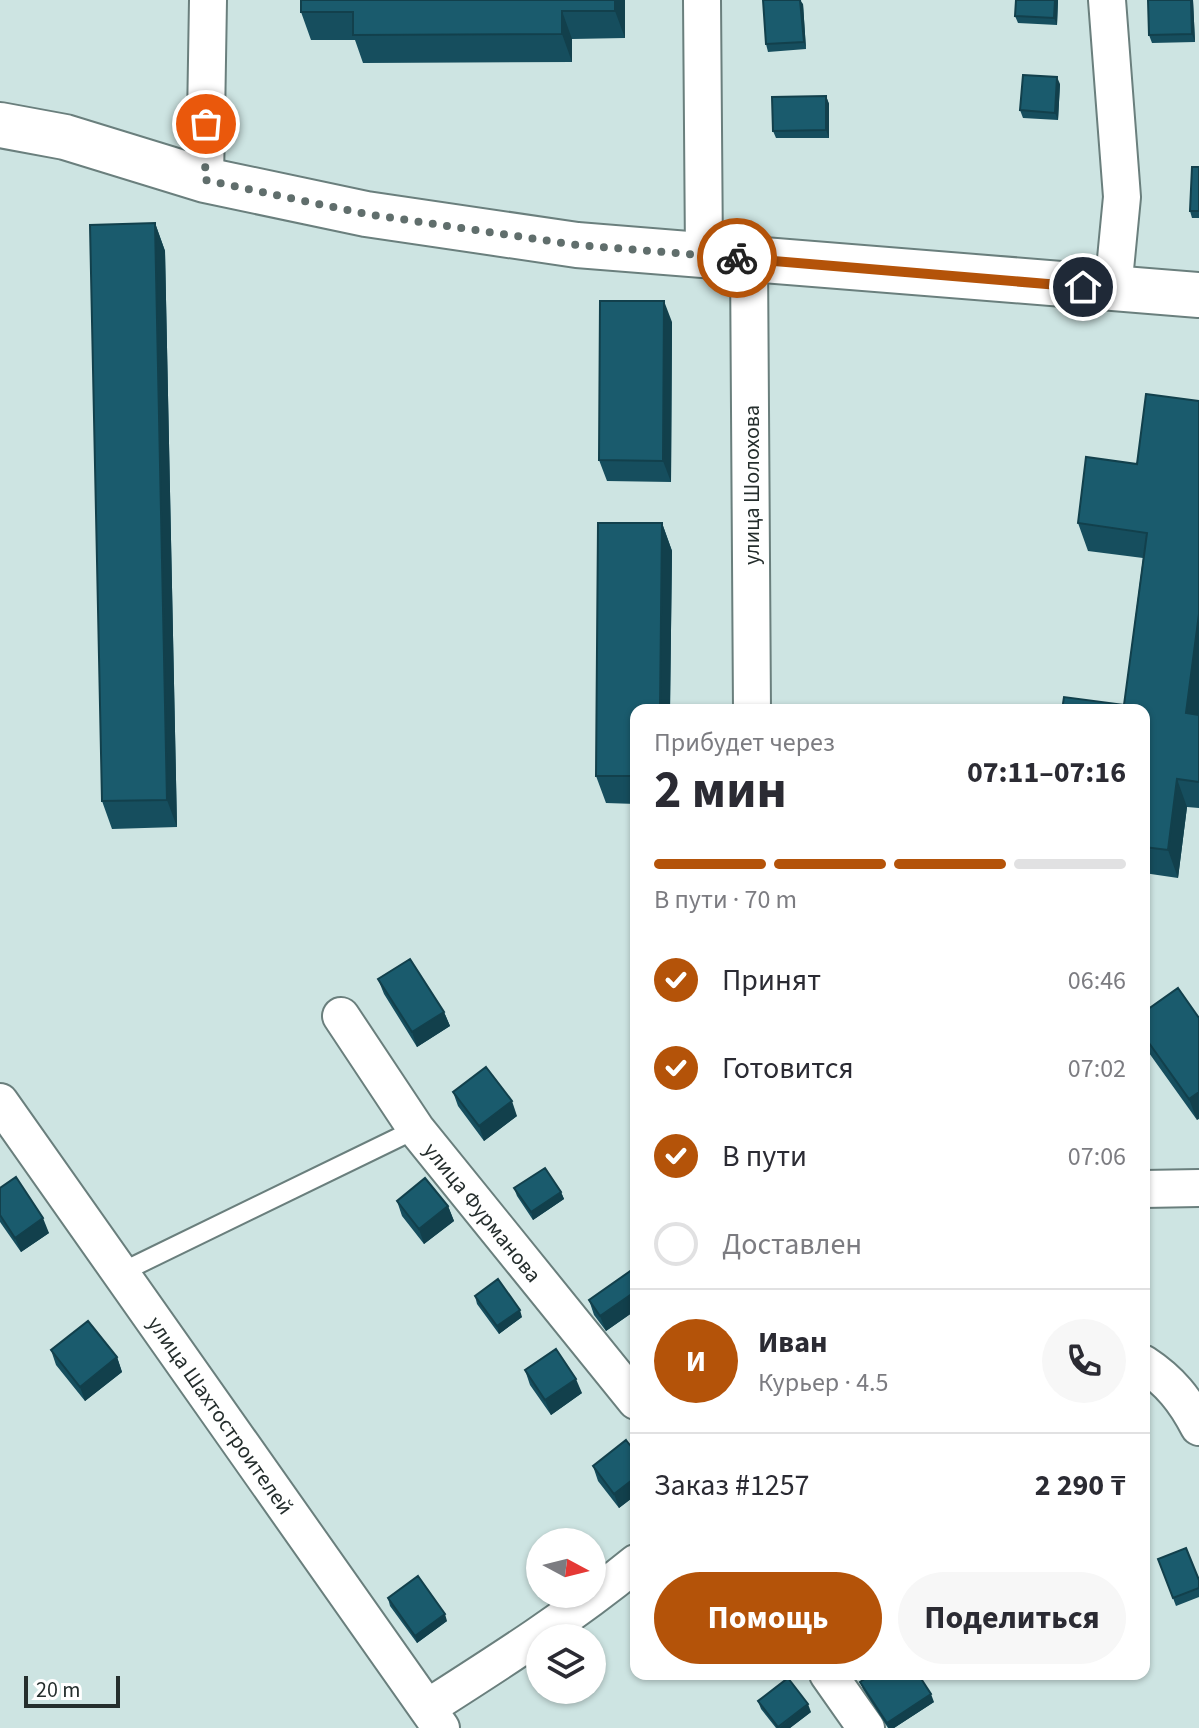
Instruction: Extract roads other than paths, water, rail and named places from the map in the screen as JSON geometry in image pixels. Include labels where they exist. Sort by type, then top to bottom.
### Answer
[{"type":"street","points":[[205,180],[208,0]]},
{"type":"street","points":[[702,0],[704,255]]},
{"type":"street","points":[[1107,0],[1122,197],[1113,290]]},
{"type":"street","points":[[0,125],[65,137],[205,180],[366,214],[577,245],[1199,295]]},
{"type":"street","name":"улица Шолохова","points":[[749,259],[752,704]]},
{"type":"street","name":"улица Фурманова","points":[[341,1016],[416,1129],[630,1394]]},
{"type":"street","name":"улица Шахтостроителей","points":[[0,1102],[434,1718]]},
{"type":"street","points":[[1150,1189],[1199,1188]]},
{"type":"street","points":[[1150,1368],[1165,1378],[1186,1403],[1199,1427]]},
{"type":"street","points":[[434,1718],[630,1568]]},
{"type":"street","points":[[832,1680],[866,1728]]},
{"type":"lane","points":[[120,1273],[416,1129]]}]
